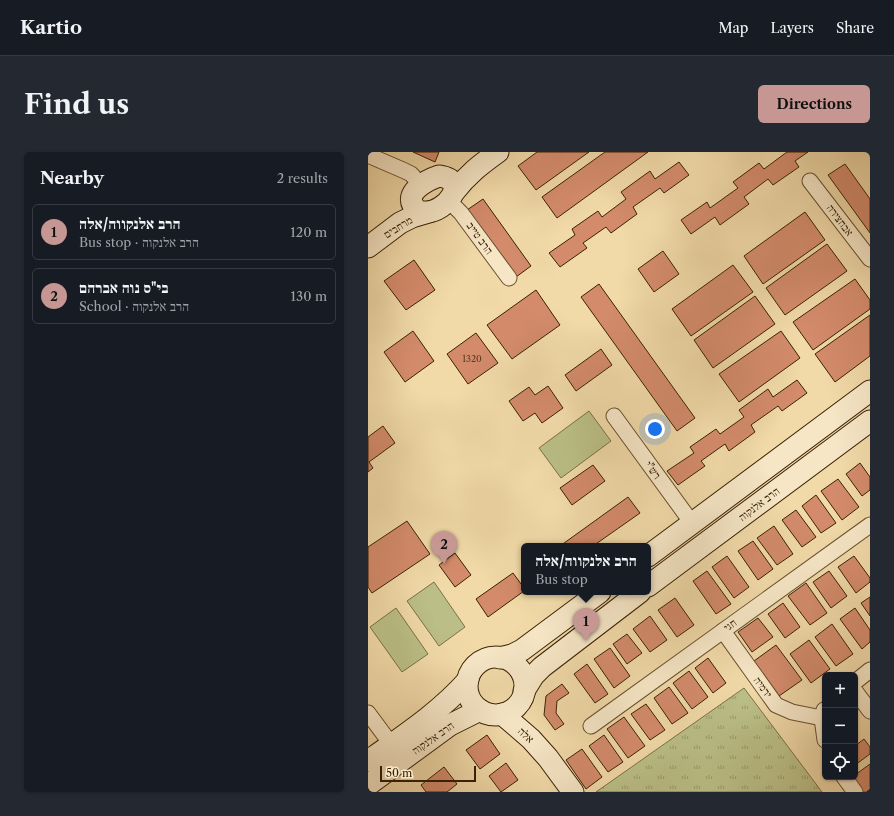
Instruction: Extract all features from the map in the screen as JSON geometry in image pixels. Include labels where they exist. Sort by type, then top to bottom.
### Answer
[{"type":"main road","name":"מרחבים","points":[[368,233],[398,212],[423,186],[466,162],[479,152]]},
{"type":"main road","points":[[451,196],[462,181],[472,171],[498,152]]},
{"type":"main road","points":[[430,212],[422,212],[416,209],[412,204],[423,186],[444,177],[451,180],[454,186],[451,196]]},
{"type":"main road","name":"מרחבים","points":[[368,247],[412,217],[436,210],[451,196]]},
{"type":"main road","points":[[651,554],[870,391]]},
{"type":"main road","name":"הרב אלנקוה","points":[[651,584],[870,421]]},
{"type":"main road","points":[[596,595],[522,650],[512,655],[492,658],[480,662],[473,668],[468,680],[467,688],[469,697],[474,704],[480,710],[488,714],[502,714],[514,708],[534,675],[546,663],[636,595]]},
{"type":"main road","points":[[500,658],[513,663],[520,669],[524,678],[522,696]]},
{"type":"main road","name":"הרב אלנקוה","points":[[368,761],[443,705],[457,693],[468,680]]},
{"type":"main road","name":"אלה","points":[[522,696],[536,737],[548,758]]},
{"type":"main road","name":"הרב אלנקוה","points":[[368,785],[450,725],[480,710]]},
{"type":"main road","name":"אלה","points":[[502,714],[531,739],[548,758],[573,792]]},
{"type":"street","points":[[368,155],[405,170],[423,186]]},
{"type":"street","name":"אבחצירה","points":[[810,181],[870,259]]},
{"type":"street","name":"הרב טייב","points":[[451,196],[509,278]]},
{"type":"street","name":"רש\"י","points":[[614,416],[692,523]]},
{"type":"street","name":"חגי","points":[[591,726],[870,525]]},
{"type":"street","name":"ירמיה","points":[[722,631],[776,705],[792,712],[822,713]]},
{"type":"street","points":[[858,680],[870,670]]},
{"type":"street","points":[[858,695],[870,711]]},
{"type":"street","points":[[368,713],[391,744]]},
{"type":"street","points":[[846,780],[855,792]]},
{"type":"green space","points":[[589,411],[611,441],[561,478],[539,448]]},
{"type":"green space","points":[[434,582],[465,627],[439,646],[407,601]]},
{"type":"green space","points":[[396,608],[428,654],[402,672],[370,627]]},
{"type":"green space","points":[[744,688],[822,792],[596,792]]},
{"type":"building","points":[[413,152],[439,152],[435,162]]},
{"type":"building","points":[[537,152],[589,152],[536,190],[518,166]]},
{"type":"building","points":[[605,152],[648,152],[557,218],[542,197]]},
{"type":"building","points":[[787,152],[808,152],[795,161],[799,167],[773,185],[768,179],[744,197],[749,204],[720,225],[715,217],[691,234],[681,220],[707,202],[710,208],[738,188],[733,182],[759,163],[764,169]]},
{"type":"building","points":[[679,162],[689,175],[664,193],[660,188],[633,207],[637,214],[611,233],[606,227],[583,243],[587,248],[560,267],[549,253],[575,235],[572,229],[598,211],[602,217],[626,199],[621,192],[650,171],[655,179]]},
{"type":"building","points":[[845,164],[870,199],[870,233],[828,175]]},
{"type":"building","points":[[483,199],[531,266],[516,277],[467,210]]},
{"type":"building","points":[[805,212],[825,240],[763,284],[744,256]]},
{"type":"building","points":[[827,244],[847,271],[785,315],[766,288]]},
{"type":"building","points":[[663,251],[679,274],[654,292],[638,269]]},
{"type":"building","points":[[414,260],[435,290],[406,310],[384,281]]},
{"type":"building","points":[[733,265],[753,292],[691,336],[672,309]]},
{"type":"building","points":[[855,279],[870,300],[870,309],[813,350],[793,322]]},
{"type":"building","points":[[599,284],[695,418],[677,431],[581,297]]},
{"type":"building","points":[[536,290],[560,325],[512,359],[487,325]]},
{"type":"building","points":[[755,296],[775,324],[713,368],[694,340]]},
{"type":"building","points":[[870,315],[870,356],[835,382],[815,354]]},
{"type":"building","points":[[413,331],[434,361],[405,382],[384,352]]},
{"type":"building","points":[[781,331],[800,358],[739,402],[719,374]]},
{"type":"building","points":[[476,333],[498,363],[468,384],[447,354]]},
{"type":"building","points":[[601,349],[612,365],[576,391],[565,375]]},
{"type":"building","points":[[797,380],[807,393],[782,411],[778,406],[751,425],[755,432],[729,451],[725,444],[701,461],[705,466],[678,485],[667,471],[694,453],[690,447],[716,429],[720,434],[744,417],[739,410],[768,389],[773,397]]},
{"type":"building","points":[[548,386],[563,408],[542,423],[535,413],[523,421],[509,401],[529,387],[535,395]]},
{"type":"building","points":[[383,426],[395,443],[369,462],[373,468],[368,472],[368,437]]},
{"type":"building","points":[[860,463],[870,477],[870,490],[862,496],[846,474]]},
{"type":"building","points":[[593,465],[605,481],[572,505],[560,488]]},
{"type":"building","points":[[838,479],[859,507],[842,520],[821,491]]},
{"type":"building","points":[[816,495],[836,523],[821,533],[802,506]]},
{"type":"building","points":[[628,497],[640,513],[597,543],[564,543]]},
{"type":"building","points":[[796,510],[816,537],[802,547],[782,520]]},
{"type":"building","points":[[407,521],[430,554],[372,593],[368,587],[368,547]]},
{"type":"building","points":[[774,526],[793,554],[777,565],[757,538]]},
{"type":"building","points":[[753,541],[773,569],[758,580],[738,551]]},
{"type":"building","points":[[455,553],[471,575],[455,587],[439,565]]},
{"type":"building","points":[[727,556],[749,587],[734,598],[712,567]]},
{"type":"building","points":[[854,556],[870,578],[870,582],[856,593],[838,567]]},
{"type":"building","points":[[707,571],[731,604],[716,614],[693,581]]},
{"type":"building","points":[[829,571],[847,596],[831,608],[813,582]]},
{"type":"building","points":[[513,573],[521,584],[521,593],[488,617],[476,599]]},
{"type":"building","points":[[806,583],[827,613],[810,625],[788,596]]},
{"type":"building","points":[[870,597],[870,616],[861,603]]},
{"type":"building","points":[[675,598],[694,625],[677,637],[658,610]]},
{"type":"building","points":[[783,603],[800,627],[785,638],[768,614]]},
{"type":"building","points":[[855,608],[870,630],[870,642],[862,649],[840,619]]},
{"type":"building","points":[[650,616],[667,640],[650,652],[633,629]]},
{"type":"building","points":[[758,618],[773,637],[752,652],[738,632]]},
{"type":"building","points":[[832,624],[853,654],[836,666],[815,637]]},
{"type":"building","points":[[627,634],[642,653],[627,664],[613,644]]},
{"type":"building","points":[[809,640],[830,669],[826,672],[822,672],[822,675],[811,683],[790,654]]},
{"type":"building","points":[[776,645],[802,680],[779,696],[754,661]]},
{"type":"building","points":[[610,648],[630,676],[614,688],[594,659]]},
{"type":"building","points":[[708,658],[726,683],[713,693],[695,668]]},
{"type":"building","points":[[587,664],[608,694],[595,703],[574,674]]},
{"type":"building","points":[[689,671],[708,697],[692,709],[673,683]]},
{"type":"building","points":[[562,684],[569,693],[557,701],[556,713],[564,724],[555,730],[544,715],[546,696]]},
{"type":"building","points":[[669,687],[688,713],[672,724],[654,698]]},
{"type":"building","points":[[646,704],[665,730],[650,740],[631,714]]},
{"type":"building","points":[[624,717],[645,746],[628,758],[607,729]]},
{"type":"building","points":[[487,735],[500,754],[480,769],[466,750]]},
{"type":"building","points":[[604,735],[623,762],[608,772],[589,746]]},
{"type":"building","points":[[864,739],[870,747],[870,754],[858,763],[858,744]]},
{"type":"building","points":[[582,749],[602,777],[586,789],[566,760]]},
{"type":"building","points":[[506,763],[518,780],[501,792],[489,776]]},
{"type":"building","points":[[870,764],[870,789],[866,792],[861,792],[854,780],[858,780],[858,773]]},
{"type":"building","points":[[444,767],[457,784],[447,792],[426,792],[421,785]]},
{"type":"place","name":"בי\"ס נוה אברהם","points":[[444,564]]},
{"type":"place","name":"הרב אלנקווה/אלה","points":[[586,641]]}]
